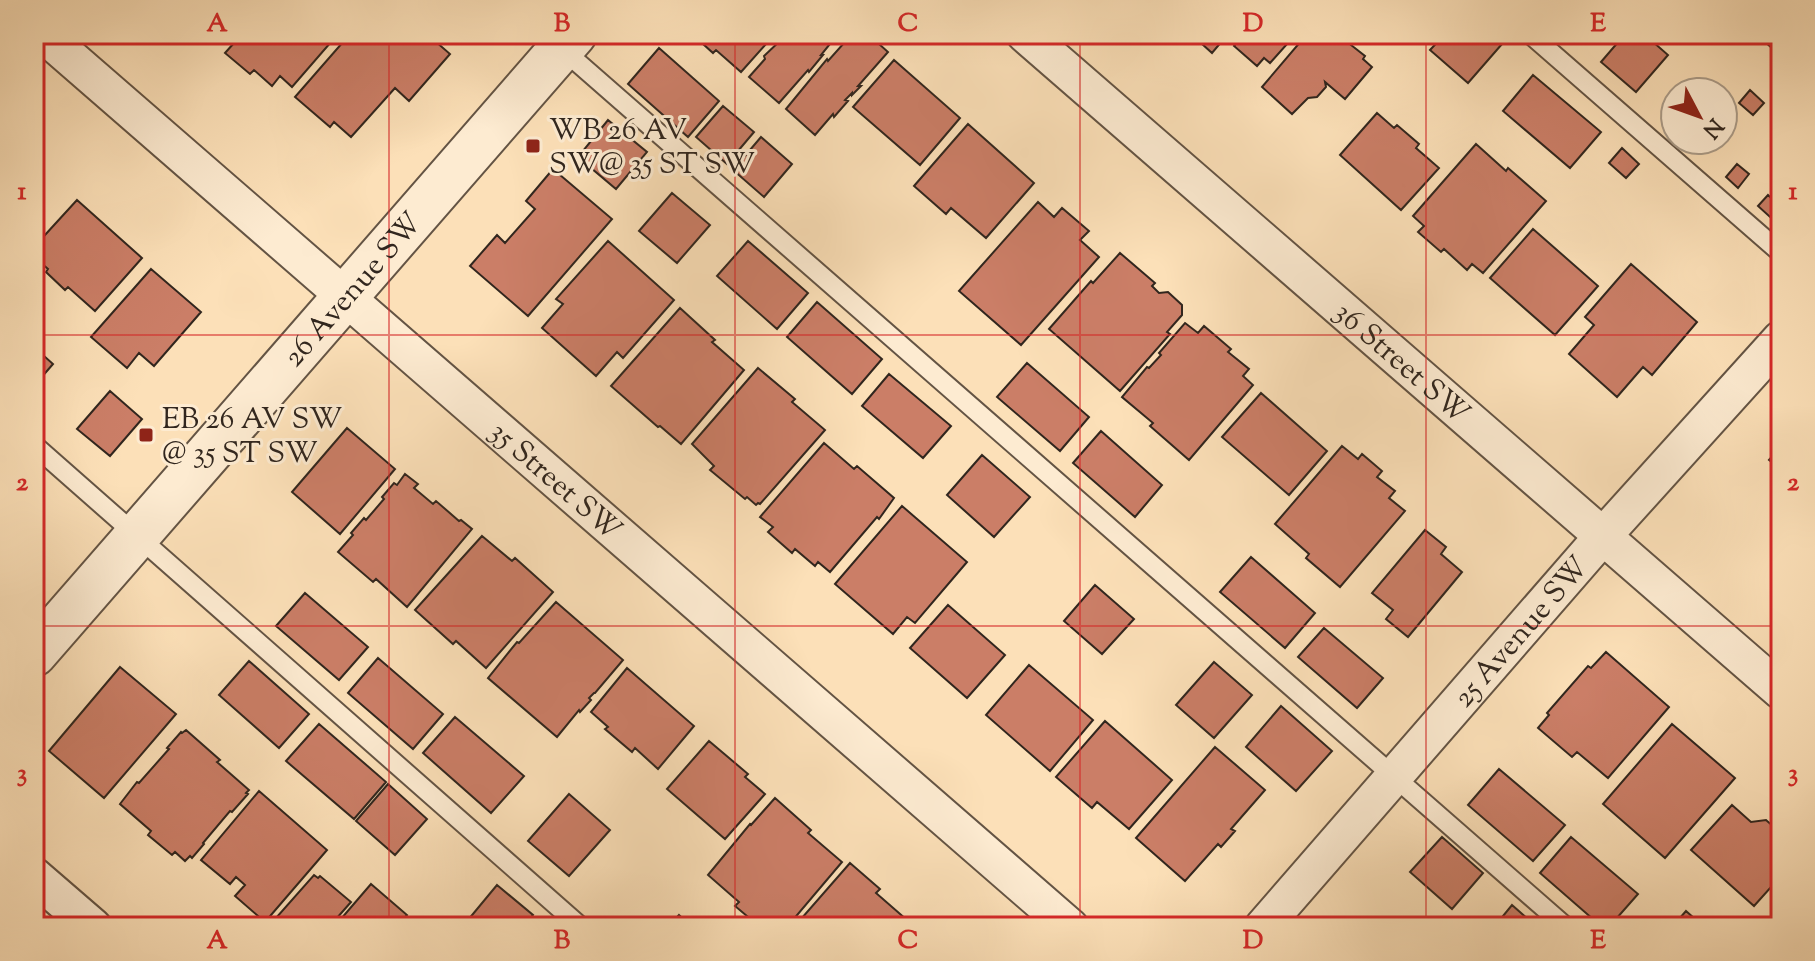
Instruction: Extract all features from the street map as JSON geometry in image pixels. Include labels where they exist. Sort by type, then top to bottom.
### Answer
[{"type":"street","name":"35 Street SW","points":[[43,34],[1070,927]]},
{"type":"street","name":"36 Street SW","points":[[1025,34],[1781,691]]},
{"type":"street","name":"26 Avenue SW","points":[[34,654],[345,297],[560,39]]},
{"type":"street","name":"25 Avenue SW","points":[[1263,927],[1603,536],[1781,339]]},
{"type":"street","points":[[34,876],[93,927]]},
{"type":"lane","points":[[1530,34],[1781,253]]},
{"type":"lane","points":[[560,39],[1566,927]]},
{"type":"lane","points":[[34,445],[581,927]]},
{"type":"building","points":[[223,34],[338,34],[292,87],[280,76],[272,86],[254,70],[250,74],[225,53],[234,43]]},
{"type":"building","points":[[350,34],[427,34],[450,54],[409,101],[395,88],[351,137],[334,122],[330,127],[295,97]]},
{"type":"building","points":[[692,34],[775,34],[741,72]]},
{"type":"building","points":[[783,34],[838,34],[809,72],[779,103],[749,77],[765,59],[764,56],[783,38]]},
{"type":"building","points":[[852,34],[868,34],[888,52],[815,135],[786,109]]},
{"type":"building","points":[[1191,34],[1228,34],[1212,53]]},
{"type":"building","points":[[1244,34],[1296,34],[1270,63],[1264,58],[1257,66],[1234,46]]},
{"type":"building","points":[[1307,34],[1343,34],[1372,67],[1345,99],[1325,82],[1326,87],[1317,97],[1308,98],[1292,114],[1262,87]]},
{"type":"building","points":[[1445,34],[1490,34],[1502,44],[1468,83],[1430,50]]},
{"type":"building","points":[[1625,34],[1644,34],[1668,55],[1636,92],[1601,62]]},
{"type":"building","points":[[1756,34],[1781,34],[1781,56]]},
{"type":"building","points":[[659,48],[719,101],[688,137],[628,84]]},
{"type":"building","points":[[894,60],[960,118],[920,165],[853,107]]},
{"type":"building","points":[[1533,75],[1601,132],[1570,168],[1503,111]]},
{"type":"building","points":[[1750,90],[1764,103],[1753,115],[1739,103]]},
{"type":"building","points":[[723,106],[754,132],[727,164],[696,137]]},
{"type":"building","points":[[1377,113],[1419,144],[1416,148],[1439,168],[1401,210],[1340,155]]},
{"type":"building","points":[[608,120],[647,152],[616,189],[578,157]]},
{"type":"building","points":[[968,124],[1034,183],[986,238],[951,208],[946,214],[914,186]]},
{"type":"building","points":[[761,137],[792,164],[764,197],[733,170]]},
{"type":"building","points":[[1476,144],[1546,201],[1483,273],[1472,264],[1467,270],[1444,249],[1441,252],[1418,232],[1424,226],[1413,216]]},
{"type":"building","points":[[1622,148],[1639,164],[1626,178],[1609,163]]},
{"type":"building","points":[[1737,164],[1749,174],[1738,188],[1726,177]]},
{"type":"building","points":[[553,169],[612,219],[528,316],[470,266],[497,235],[505,243],[535,209],[526,201]]},
{"type":"building","points":[[672,193],[710,225],[677,263],[639,231]]},
{"type":"building","points":[[1768,195],[1781,207],[1780,226],[1758,206]]},
{"type":"building","points":[[77,200],[142,258],[95,311],[68,287],[65,290],[34,257],[34,247]]},
{"type":"building","points":[[1038,202],[1054,217],[1062,208],[1089,231],[1080,240],[1099,257],[1021,345],[959,291]]},
{"type":"building","points":[[1533,229],[1598,286],[1555,335],[1490,278]]},
{"type":"building","points":[[608,241],[674,300],[623,358],[617,352],[596,376],[542,328],[563,304],[556,299]]},
{"type":"building","points":[[748,241],[808,293],[777,329],[717,276]]},
{"type":"building","points":[[1120,253],[1155,283],[1152,286],[1159,293],[1168,292],[1182,305],[1182,315],[1167,332],[1170,334],[1120,391],[1049,329]]},
{"type":"building","points":[[1631,264],[1697,322],[1652,375],[1643,367],[1617,397],[1569,354],[1594,325],[1585,317]]},
{"type":"building","points":[[151,269],[201,312],[154,366],[139,353],[127,368],[91,337]]},
{"type":"building","points":[[817,302],[882,359],[852,394],[787,337]]},
{"type":"building","points":[[680,308],[744,370],[681,444],[611,386]]},
{"type":"building","points":[[1185,323],[1198,333],[1204,326],[1231,349],[1228,352],[1249,369],[1243,376],[1253,385],[1189,460],[1122,397],[1161,355],[1159,353]]},
{"type":"building","points":[[34,347],[53,364],[34,386]]},
{"type":"building","points":[[1027,363],[1089,417],[1060,451],[997,397]]},
{"type":"building","points":[[758,368],[825,430],[756,505],[710,470],[714,466],[692,444]]},
{"type":"building","points":[[889,374],[951,426],[923,458],[862,406]]},
{"type":"building","points":[[110,391],[142,419],[110,456],[77,429]]},
{"type":"building","points":[[1261,393],[1327,451],[1289,495],[1222,437]]},
{"type":"building","points":[[347,428],[395,469],[340,534],[292,492]]},
{"type":"building","points":[[1101,431],[1162,485],[1135,517],[1073,463]]},
{"type":"building","points":[[824,443],[894,498],[830,572],[818,562],[815,566],[795,549],[792,553],[768,532],[773,527],[760,517]]},
{"type":"building","points":[[1342,446],[1358,459],[1362,454],[1382,471],[1377,477],[1395,491],[1389,498],[1405,511],[1340,587],[1306,558],[1309,554],[1275,524]]},
{"type":"building","points":[[1781,446],[1781,470],[1769,460]]},
{"type":"building","points":[[982,455],[1030,497],[994,537],[947,495]]},
{"type":"building","points":[[405,474],[418,484],[414,488],[433,504],[436,501],[472,529],[407,607],[376,579],[373,582],[338,552],[353,535],[351,533]]},
{"type":"building","points":[[902,506],[967,562],[915,623],[907,617],[893,634],[835,584]]},
{"type":"building","points":[[1425,530],[1446,547],[1441,554],[1462,572],[1408,637],[1386,619],[1393,610],[1372,593]]},
{"type":"building","points":[[482,536],[512,561],[515,558],[553,592],[486,668],[415,610]]},
{"type":"building","points":[[1251,557],[1315,613],[1285,648],[1220,592]]},
{"type":"building","points":[[1095,585],[1134,619],[1102,654],[1064,621]]},
{"type":"building","points":[[305,593],[368,647],[339,680],[276,626]]},
{"type":"building","points":[[556,602],[623,660],[557,737],[488,678]]},
{"type":"building","points":[[948,605],[1005,655],[967,698],[910,648]]},
{"type":"building","points":[[1324,628],[1383,678],[1357,708],[1298,657]]},
{"type":"building","points":[[1606,652],[1669,707],[1608,778],[1577,752],[1572,757],[1538,728],[1549,715],[1547,713],[1588,666],[1591,668]]},
{"type":"building","points":[[378,658],[443,714],[413,749],[348,693]]},
{"type":"building","points":[[249,661],[309,714],[279,748],[219,695]]},
{"type":"building","points":[[1214,662],[1252,695],[1214,738],[1176,705]]},
{"type":"building","points":[[1029,665],[1093,720],[1050,771],[986,715]]},
{"type":"building","points":[[120,667],[176,714],[104,798],[49,751]]},
{"type":"building","points":[[627,668],[694,726],[658,769],[635,748],[632,752],[591,712]]},
{"type":"building","points":[[1281,706],[1332,751],[1296,791],[1246,747]]},
{"type":"building","points":[[455,717],[524,776],[491,813],[423,753]]},
{"type":"building","points":[[1105,721],[1172,780],[1129,829],[1097,802],[1092,808],[1056,777]]},
{"type":"building","points":[[319,724],[386,782],[354,819],[286,761]]},
{"type":"building","points":[[1672,724],[1735,778],[1665,858],[1603,804]]},
{"type":"building","points":[[186,730],[249,790],[192,858],[190,856],[185,861],[175,852],[172,855],[148,835],[151,831],[120,804],[181,732]]},
{"type":"building","points":[[709,741],[748,774],[745,777],[765,794],[725,839],[667,789]]},
{"type":"building","points":[[1215,747],[1265,790],[1231,829],[1235,831],[1221,847],[1218,844],[1185,881],[1136,838]]},
{"type":"building","points":[[1499,769],[1565,825],[1533,861],[1468,805]]},
{"type":"building","points":[[388,784],[427,819],[395,855],[356,821]]},
{"type":"building","points":[[259,791],[327,850],[265,922],[235,896],[245,885],[236,877],[230,884],[201,860]]},
{"type":"building","points":[[569,794],[610,830],[569,876],[528,841]]},
{"type":"building","points":[[775,798],[811,830],[808,833],[842,862],[787,927],[760,927],[735,906],[739,902],[708,875]]},
{"type":"building","points":[[1732,805],[1751,822],[1766,820],[1774,827],[1781,819],[1781,876],[1754,906],[1691,850]]},
{"type":"building","points":[[1442,837],[1483,873],[1452,909],[1410,872]]},
{"type":"building","points":[[1571,837],[1638,894],[1609,927],[1602,927],[1540,873]]},
{"type":"building","points":[[850,863],[880,889],[876,893],[915,927],[794,927]]},
{"type":"building","points":[[314,875],[320,876],[351,902],[329,927],[268,927]]},
{"type":"building","points":[[371,884],[407,915],[396,927],[334,927]]},
{"type":"building","points":[[497,885],[533,915],[523,927],[464,927],[463,926]]},
{"type":"building","points":[[1512,905],[1537,927],[1494,927]]},
{"type":"building","points":[[1686,911],[1704,927],[1672,927]]},
{"type":"building","points":[[679,915],[692,927],[668,927]]},
{"type":"place","name":"WB 26 AV SW@ 35 ST SW","points":[[533,146]]},
{"type":"place","name":"EB 26 AV SW @ 35 ST SW","points":[[146,435]]}]
